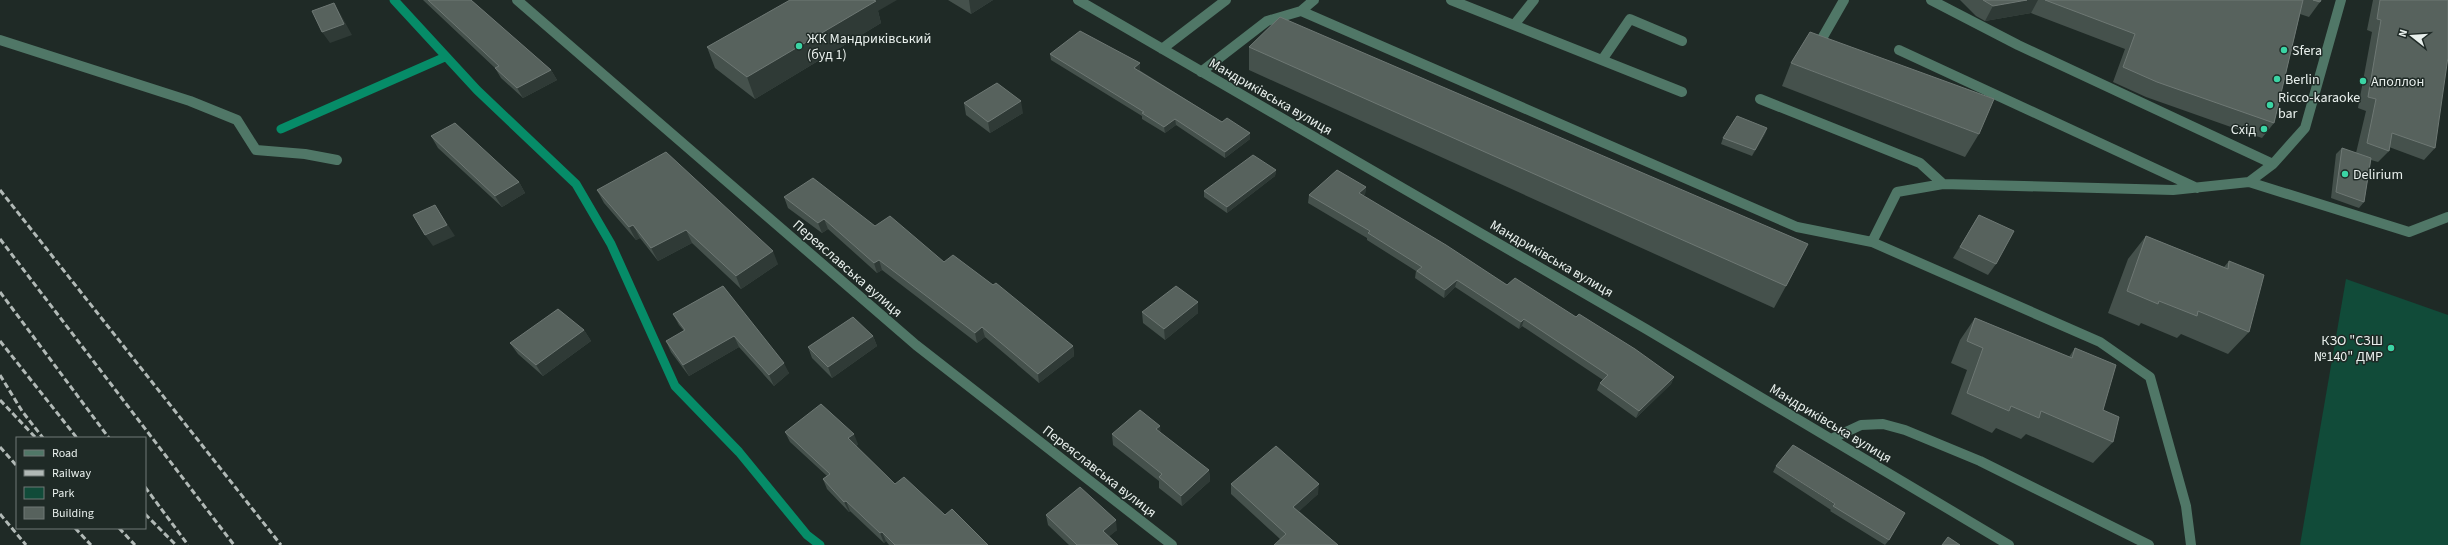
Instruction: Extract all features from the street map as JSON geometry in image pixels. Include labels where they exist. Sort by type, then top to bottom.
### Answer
[{"type":"street","name":"Переяславська вулиця","points":[[517,0],[916,345],[1172,545]]},
{"type":"street","name":"Мандриківська вулиця","points":[[1078,0],[1646,329],[2009,545]]},
{"type":"street","points":[[1162,49],[1226,0]]},
{"type":"street","points":[[1451,0],[1682,92]]},
{"type":"street","points":[[1514,25],[1534,0]]},
{"type":"street","points":[[1820,42],[1844,0]]},
{"type":"street","points":[[1931,0],[1965,16],[2018,45],[2273,164]]},
{"type":"street","points":[[1949,0],[1965,16]]},
{"type":"street","points":[[2249,182],[2273,164],[2305,128],[2341,0]]},
{"type":"street","points":[[1201,72],[1267,21],[1301,11],[1311,1]]},
{"type":"street","points":[[1301,11],[1797,227],[1872,242],[2100,342],[2150,377],[2186,506],[2191,545]]},
{"type":"street","points":[[1602,60],[1630,19],[1682,41]]},
{"type":"street","points":[[0,40],[190,101],[237,120],[256,150],[305,154],[337,160]]},
{"type":"street","points":[[1899,50],[2112,147],[2198,189]]},
{"type":"street","points":[[1760,99],[1920,163],[1943,184]]},
{"type":"street","points":[[1872,242],[1897,192],[1943,184],[2198,189],[2249,182],[2409,232],[2448,217]]},
{"type":"street","points":[[1831,439],[1860,425],[1883,424],[1905,430],[1980,461],[2150,545]]},
{"type":"green space","name":"КЗО \"СЗШ №140\" ДМР","points":[[2346,279],[2448,315],[2448,545],[2300,545]]},
{"type":"building","points":[[428,0],[471,0],[551,70],[517,88],[495,68],[499,66]]},
{"type":"building","points":[[790,0],[876,1],[747,77],[707,47]]},
{"type":"building","points":[[1983,0],[2027,0],[1993,6]]},
{"type":"building","points":[[2045,0],[2303,0],[2274,123],[2157,82],[2123,67],[2135,34]]},
{"type":"building","points":[[2380,0],[2448,0],[2448,57],[2435,148],[2392,133],[2389,151],[2367,143],[2376,99],[2368,97],[2381,20],[2377,19]]},
{"type":"building","points":[[334,3],[344,24],[322,32],[312,11]]},
{"type":"building","points":[[1280,17],[1808,244],[1786,286],[1249,47]]},
{"type":"building","points":[[1080,31],[1140,63],[1134,68],[1222,122],[1227,118],[1250,133],[1225,152],[1175,119],[1164,127],[1142,113],[1144,112],[1050,54]]},
{"type":"building","points":[[1810,32],[1994,99],[1979,134],[1791,63]]},
{"type":"building","points":[[997,83],[1021,101],[988,122],[964,103]]},
{"type":"building","points":[[1737,116],[1767,128],[1755,150],[1723,138]]},
{"type":"building","points":[[455,123],[519,182],[495,196],[431,136]]},
{"type":"building","points":[[2342,148],[2371,158],[2364,202],[2336,192]]},
{"type":"building","points":[[666,152],[773,251],[736,276],[686,230],[651,248],[633,225],[629,227],[597,190]]},
{"type":"building","points":[[1253,155],[1276,170],[1227,207],[1204,191]]},
{"type":"building","points":[[1337,170],[1366,187],[1359,193],[1446,245],[1507,285],[1515,278],[1576,317],[1579,314],[1635,349],[1674,377],[1639,411],[1600,383],[1608,375],[1524,319],[1521,322],[1457,280],[1445,290],[1417,271],[1422,267],[1368,233],[1370,231],[1309,195]]},
{"type":"building","points":[[813,178],[875,226],[890,216],[944,262],[953,255],[993,285],[996,283],[1073,346],[1038,374],[982,327],[975,333],[879,260],[874,263],[824,219],[818,223],[784,197]]},
{"type":"building","points":[[435,205],[447,225],[425,235],[413,215]]},
{"type":"building","points":[[1979,215],[2014,231],[1996,264],[1960,247]]},
{"type":"building","points":[[2146,236],[2228,269],[2229,261],[2264,275],[2249,332],[2198,311],[2197,316],[2159,301],[2158,304],[2127,291]]},
{"type":"building","points":[[723,286],[784,363],[769,375],[734,336],[683,365],[666,341],[685,330],[673,314]]},
{"type":"building","points":[[1176,286],[1198,302],[1164,329],[1142,312]]},
{"type":"building","points":[[558,309],[584,330],[536,365],[510,343]]},
{"type":"building","points":[[853,317],[873,336],[828,367],[808,347]]},
{"type":"building","points":[[1975,318],[2072,358],[2075,348],[2116,365],[2103,410],[2119,417],[2113,442],[2041,411],[2039,418],[2011,406],[2009,411],[1967,393],[1983,348],[1967,341]]},
{"type":"building","points":[[821,404],[854,434],[848,438],[895,484],[904,477],[945,515],[952,509],[988,545],[895,545],[882,532],[880,533],[846,501],[844,502],[823,479],[830,474],[785,432]]},
{"type":"building","points":[[1140,410],[1160,426],[1156,429],[1209,470],[1181,496],[1159,477],[1162,474],[1112,434]]},
{"type":"building","points":[[1793,445],[1905,513],[1889,540],[1833,506],[1835,504],[1776,466]]},
{"type":"building","points":[[1276,446],[1319,484],[1293,507],[1338,545],[1274,545],[1286,534],[1231,484]]},
{"type":"building","points":[[1080,487],[1116,520],[1103,531],[1118,545],[1077,545],[1046,515]]},
{"type":"building","points":[[1948,537],[1960,545],[1942,545]]},
{"type":"waterway","points":[[394,0],[477,90],[576,184],[611,244],[675,386],[739,452],[807,535],[820,545]]},
{"type":"waterway","points":[[281,129],[445,57]]},
{"type":"railway","points":[[0,190],[281,545]]},
{"type":"railway","points":[[0,239],[234,545]]},
{"type":"railway","points":[[0,292],[108,437]]},
{"type":"railway","points":[[0,341],[76,437]]},
{"type":"railway","points":[[0,375],[22,411],[42,437]]},
{"type":"railway","points":[[0,400],[35,437]]},
{"type":"railway","points":[[0,447],[16,465]]},
{"type":"railway","points":[[146,488],[188,545]]},
{"type":"railway","points":[[0,514],[26,545]]},
{"type":"railway","points":[[146,515],[176,545]]},
{"type":"railway","points":[[76,529],[91,545]]},
{"type":"railway","points":[[120,529],[135,545]]},
{"type":"place","name":"ЖК Мандриківський (буд 1)","points":[[799,46]]},
{"type":"place","name":"Sfera","points":[[2284,50]]},
{"type":"place","name":"Berlin","points":[[2277,79]]},
{"type":"place","name":"Аполлон","points":[[2363,81]]},
{"type":"place","name":"Ricco-karaoke bar","points":[[2270,105]]},
{"type":"place","name":"Схід","points":[[2264,129]]},
{"type":"place","name":"Delirium","points":[[2345,174]]},
{"type":"place","name":"КЗО \"СЗШ №140\" ДМР","points":[[2391,348]]}]
